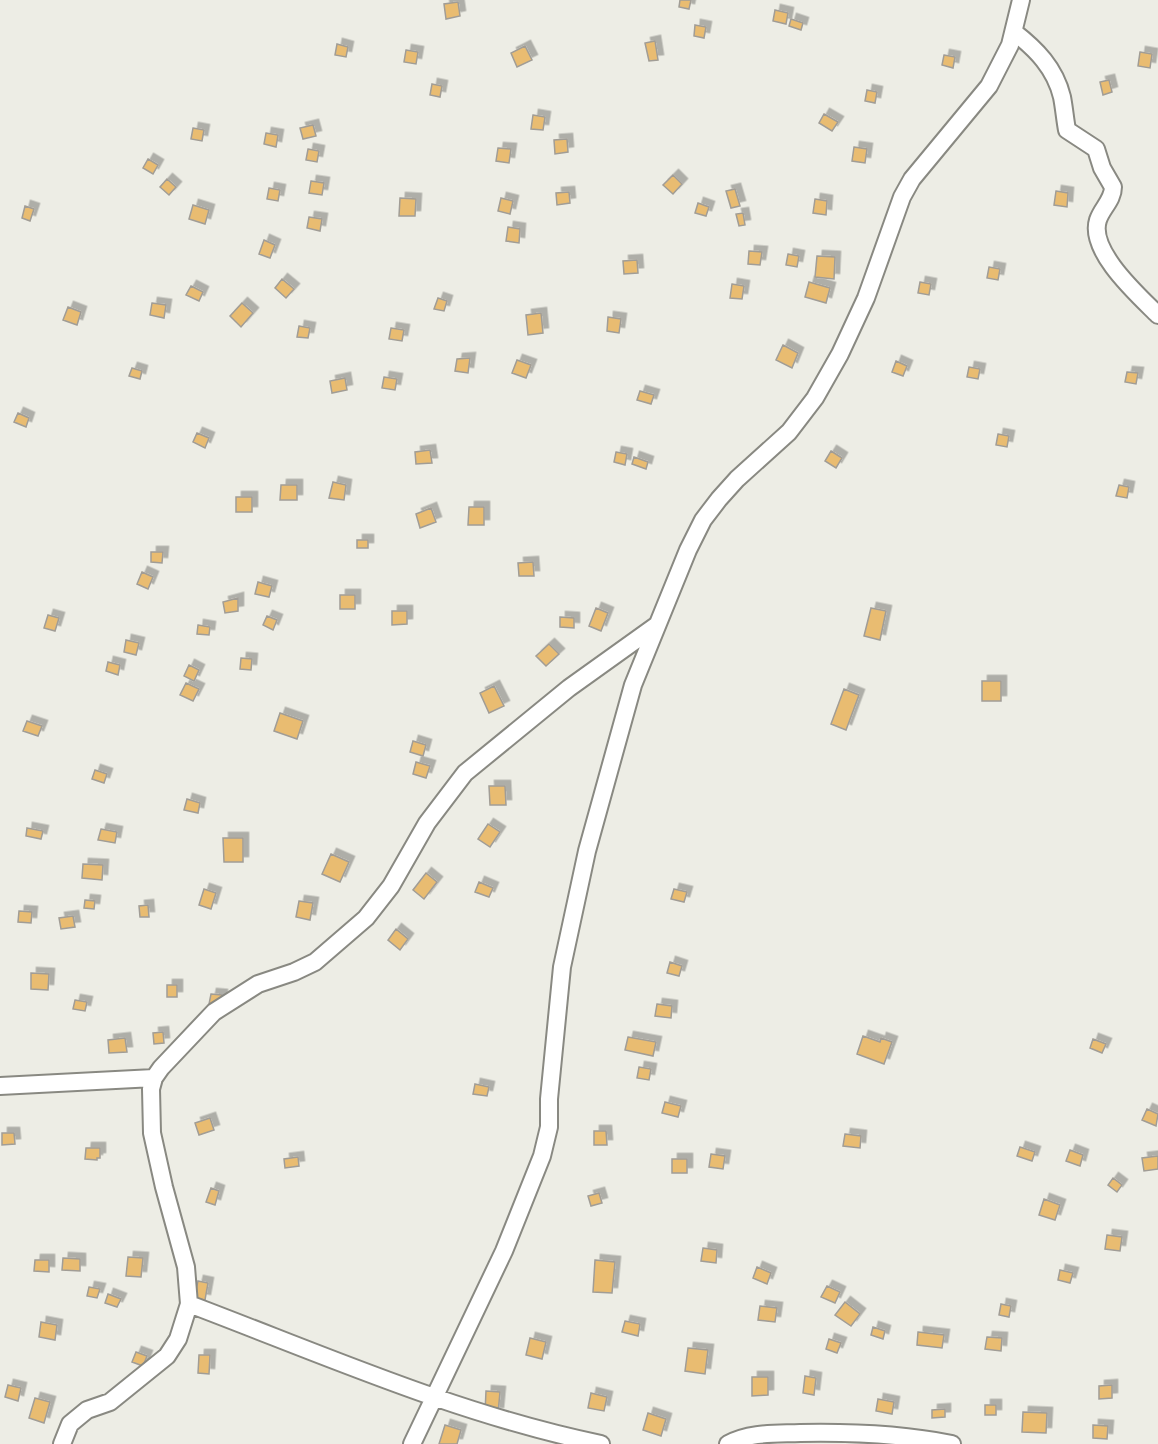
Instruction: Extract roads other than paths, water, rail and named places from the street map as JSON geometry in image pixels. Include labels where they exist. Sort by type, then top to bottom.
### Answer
[{"type":"street","points":[[412,1444],[504,1251],[542,1156],[549,1126],[549,1099],[562,967],[587,851],[633,685],[688,550],[703,520],[737,479],[789,432],[815,398],[840,354],[866,298],[902,197],[912,178],[989,86],[1014,32],[1021,0]]},
{"type":"street","points":[[1014,32],[1036,51],[1053,74],[1061,94],[1067,130],[1096,149],[1102,168],[1113,187],[1112,197],[1098,221],[1098,238],[1107,257],[1128,284],[1158,315]]},
{"type":"street","points":[[62,1444],[70,1424],[87,1410],[111,1402],[167,1356],[178,1339],[189,1304],[186,1267],[152,1133],[151,1089],[154,1078],[161,1068],[214,1012],[258,984],[315,962],[366,918],[391,886],[427,823],[465,773],[497,744],[569,688],[657,625]]},
{"type":"street","points":[[0,1086],[154,1078]]},
{"type":"street","points":[[189,1304],[434,1397],[501,1418],[601,1444]]},
{"type":"street","points":[[728,1444],[760,1434],[847,1432],[929,1439],[952,1444]]}]
